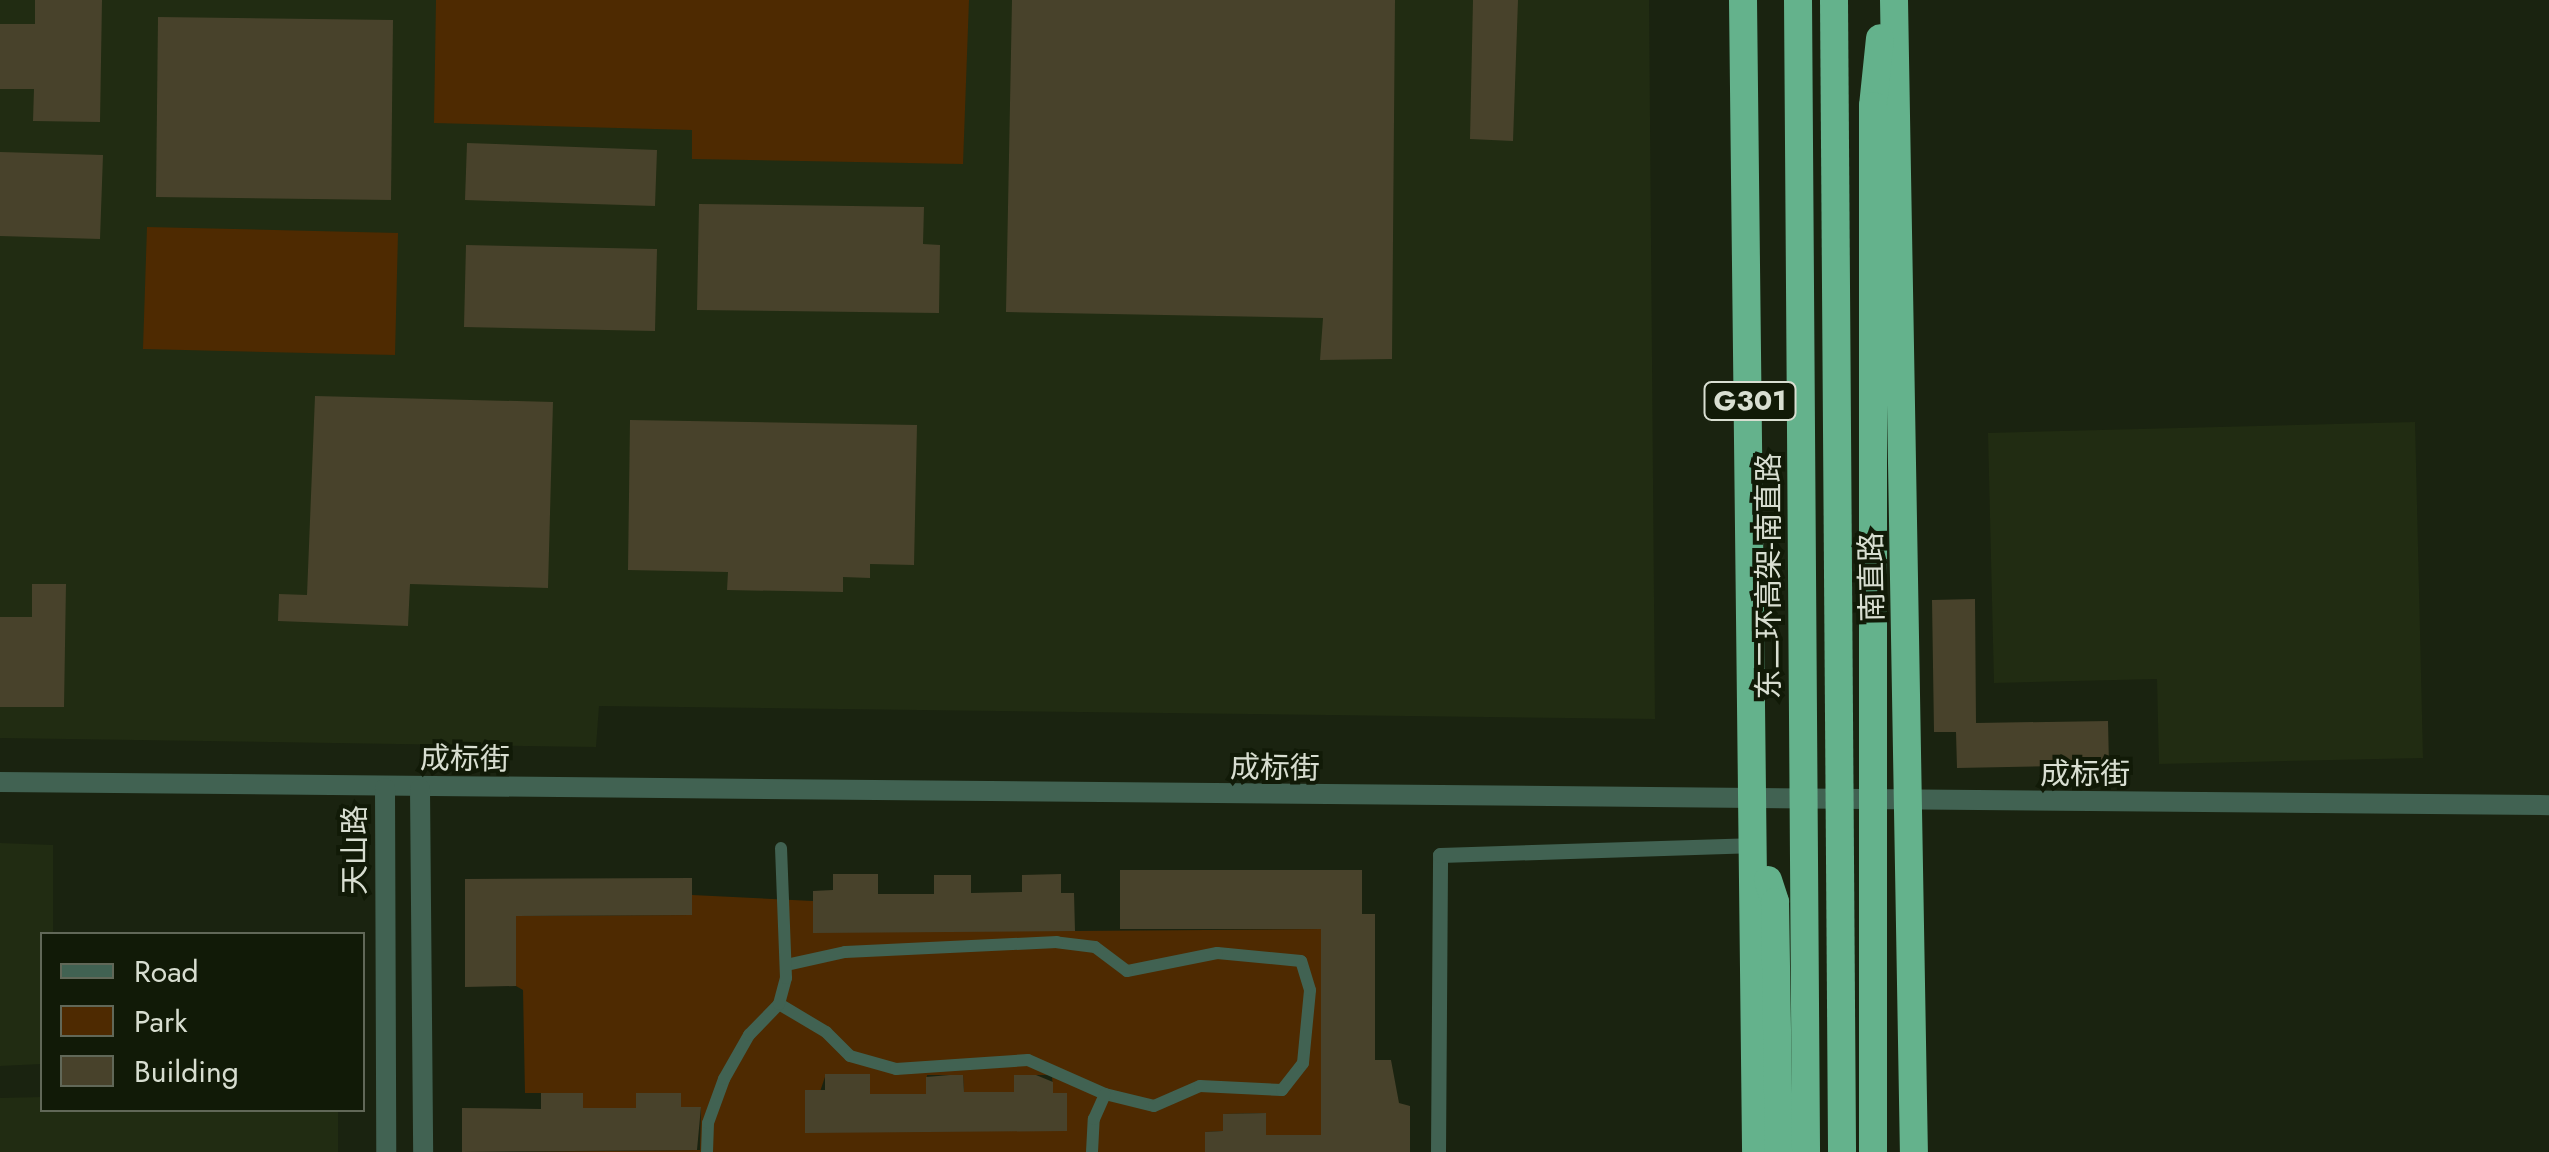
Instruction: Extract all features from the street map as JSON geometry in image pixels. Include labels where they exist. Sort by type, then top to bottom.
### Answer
[{"type":"highway","name":"G301","points":[[1742,0],[1757,803],[1756,1152]]},
{"type":"highway","name":"东二环高架-南直路","points":[[1798,0],[1806,1152]]},
{"type":"highway","points":[[1834,0],[1842,1152]]},
{"type":"highway","points":[[1873,1152],[1873,106],[1884,0]]},
{"type":"highway","name":"南直路","points":[[1894,0],[1914,1152]]},
{"type":"highway","points":[[1757,845],[1775,902],[1780,1152]]},
{"type":"street","name":"成标街","points":[[0,782],[1757,803],[2549,805]]},
{"type":"street","name":"天山路","points":[[385,788],[386,1152]]},
{"type":"street","points":[[420,789],[423,1152]]},
{"type":"street","points":[[1438,1152],[1440,855],[1757,845]]},
{"type":"street","points":[[707,1152],[708,1122],[724,1079],[749,1035],[779,1004],[786,978],[781,848]]},
{"type":"street","points":[[779,1004],[866,1061],[896,1069],[1028,1060],[1105,1094],[1154,1106],[1200,1086],[1282,1090],[1303,1063],[1310,990],[1300,961],[1217,953],[1126,971],[1095,947],[1057,942],[845,952],[791,964]]},
{"type":"street","points":[[1092,1152],[1094,1119],[1105,1094]]},
{"type":"shaded area","points":[[0,0],[1649,0],[1655,719],[599,706],[596,747],[0,738]]},
{"type":"shaded area","points":[[2415,422],[2423,758],[2159,764],[2157,679],[1994,683],[1988,433]]},
{"type":"shaded area","points":[[0,843],[53,845],[53,932],[40,932],[40,1064],[0,1066]]},
{"type":"shaded area","points":[[40,1097],[40,1112],[338,1112],[338,1152],[0,1152],[0,1098]]},
{"type":"green space","points":[[436,0],[969,0],[963,164],[692,159],[692,130],[434,123]]},
{"type":"green space","points":[[147,227],[398,233],[395,355],[143,349]]},
{"type":"green space","points":[[692,895],[813,901],[1075,931],[1321,929],[1321,1135],[1266,1135],[1265,1113],[1224,1114],[1223,1131],[1205,1132],[1205,1152],[515,1152],[700,1150],[701,1108],[681,1107],[681,1093],[637,1093],[636,1108],[583,1108],[583,1093],[525,1093],[523,990],[516,986],[516,916],[691,915]],"holes":[[[826,1074],[869,1074],[870,1094],[926,1094],[927,1075],[963,1075],[964,1092],[1014,1092],[1014,1075],[1052,1075],[1053,1093],[806,1133]]]},
{"type":"building","points":[[35,0],[102,0],[100,122],[33,121],[34,89],[0,89],[0,24],[35,24]]},
{"type":"building","points":[[1012,0],[1395,0],[1392,359],[1320,360],[1323,318],[1006,312]]},
{"type":"building","points":[[1473,0],[1518,0],[1513,141],[1470,139]]},
{"type":"building","points":[[158,17],[393,20],[391,200],[156,197]]},
{"type":"building","points":[[467,143],[657,150],[655,206],[465,200]]},
{"type":"building","points":[[0,152],[103,155],[100,239],[0,236]]},
{"type":"building","points":[[699,204],[924,207],[923,244],[940,245],[939,313],[697,310]]},
{"type":"building","points":[[466,245],[657,249],[655,331],[464,327]]},
{"type":"building","points":[[315,396],[553,402],[548,588],[410,584],[408,626],[278,621],[279,594],[307,595]]},
{"type":"building","points":[[630,420],[917,425],[914,565],[870,564],[870,578],[843,577],[843,592],[727,590],[728,572],[628,570]]},
{"type":"building","points":[[32,584],[66,584],[64,707],[0,707],[0,617],[32,617]]},
{"type":"building","points":[[1975,599],[1976,723],[2108,721],[2109,765],[1957,768],[1956,732],[1934,732],[1932,600]]},
{"type":"building","points":[[1120,870],[1362,870],[1362,914],[1375,914],[1375,1060],[1391,1060],[1399,1103],[1410,1106],[1410,1152],[1205,1152],[1205,1132],[1223,1131],[1223,1114],[1266,1113],[1266,1135],[1321,1135],[1321,929],[1120,929]]},
{"type":"building","points":[[833,874],[878,874],[878,894],[934,894],[934,875],[971,875],[971,893],[1022,892],[1022,875],[1061,874],[1061,893],[1074,893],[1075,931],[813,933],[813,891],[833,890]]},
{"type":"building","points":[[692,878],[692,915],[516,916],[516,986],[465,987],[465,879]]},
{"type":"building","points":[[825,1074],[870,1074],[870,1094],[926,1094],[926,1077],[950,1075],[963,1075],[964,1092],[1014,1092],[1014,1075],[1036,1075],[1053,1082],[1053,1093],[1067,1093],[1067,1131],[805,1133],[805,1090],[825,1090]]},
{"type":"building","points":[[541,1093],[583,1093],[583,1108],[636,1108],[636,1093],[681,1093],[681,1107],[701,1107],[697,1150],[462,1152],[462,1108],[541,1109]]}]
